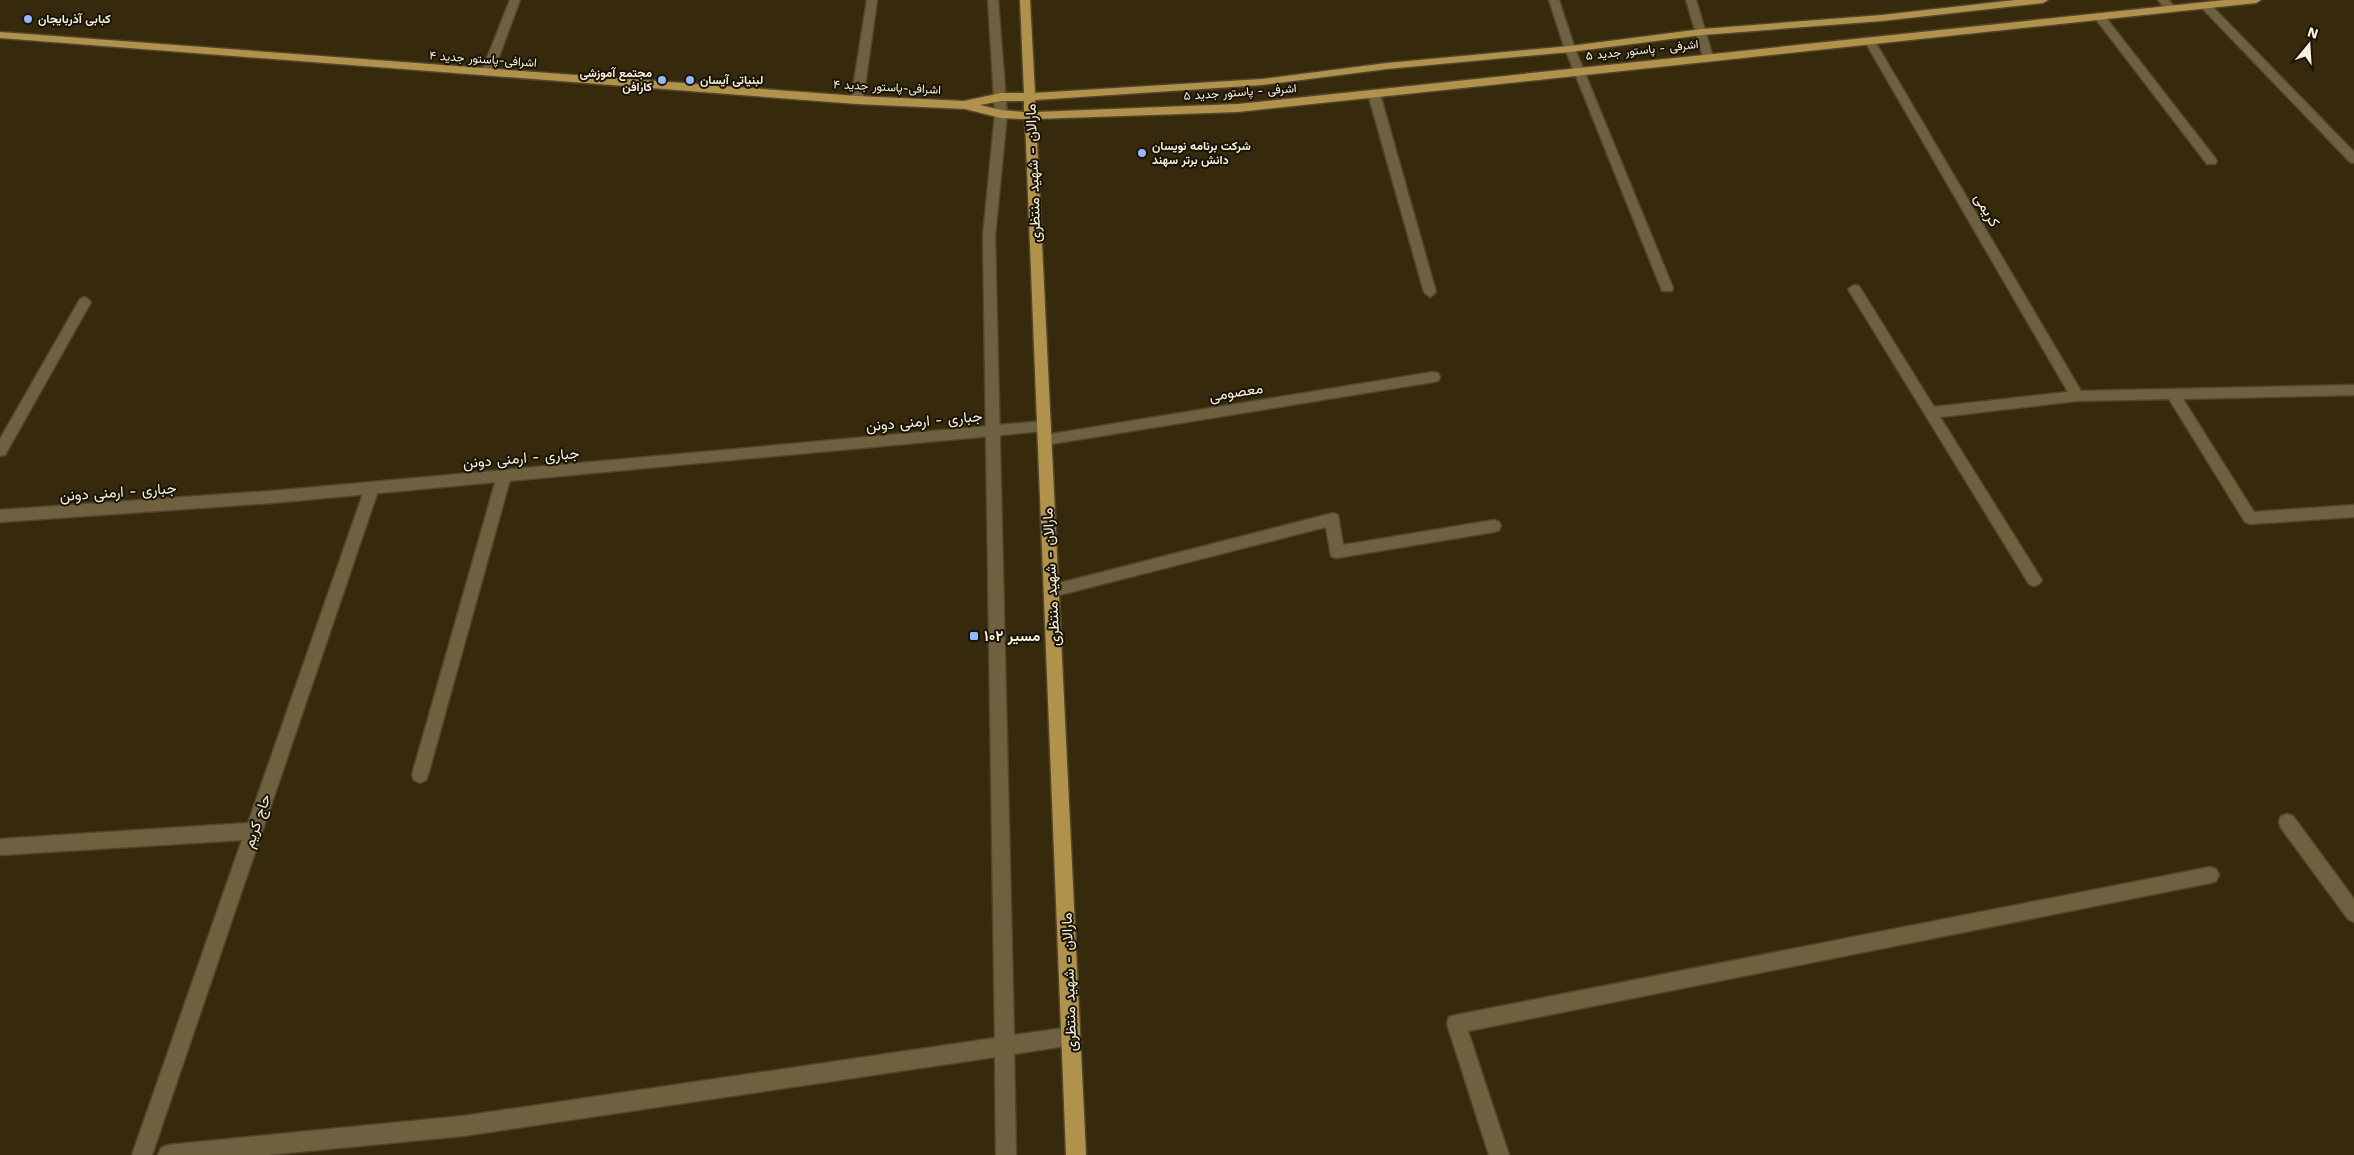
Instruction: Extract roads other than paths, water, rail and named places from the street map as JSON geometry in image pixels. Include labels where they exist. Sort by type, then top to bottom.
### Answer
[{"type":"main road","name":"مارالان - شهید منتظری","points":[[1025,0],[1076,1155]]},
{"type":"main road","name":"اشرفی - پاستور جدید ۵","points":[[1030,97],[1262,82],[1388,66],[1570,49],[1702,32],[1882,18],[2043,0]]},
{"type":"main road","name":"اشرفی - پاستور جدید ۵","points":[[1030,116],[1238,108],[2099,16],[2167,4],[2205,5],[2256,0]]},
{"type":"main road","name":"اشرافی-پاستور جدید ۴","points":[[0,35],[857,100],[965,105],[1001,114],[1030,116]]},
{"type":"main road","name":"اشرافی-پاستور جدید ۴","points":[[965,105],[1001,97],[1030,97]]},
{"type":"street","points":[[487,73],[515,0]]},
{"type":"street","points":[[857,100],[872,0]]},
{"type":"street","name":"مارالان - شهید منتظری","points":[[994,0],[1001,114],[989,236],[1006,1155]]},
{"type":"street","points":[[1554,0],[1570,49],[1666,288]]},
{"type":"street","points":[[1691,0],[1708,57]]},
{"type":"street","points":[[2205,5],[2354,159]]},
{"type":"street","points":[[2099,16],[2211,161]]},
{"type":"street","name":"کریمی","points":[[1869,40],[2076,396]]},
{"type":"street","points":[[1374,94],[1430,292]]},
{"type":"street","points":[[1854,289],[2034,580]]},
{"type":"street","points":[[0,451],[85,302]]},
{"type":"street","name":"معصومی","points":[[1044,433],[1433,376]]},
{"type":"street","points":[[1931,413],[2076,396],[2354,390]]},
{"type":"street","points":[[2172,393],[2250,518],[2354,511]]},
{"type":"street","name":"جباری - ارمنی دونن","points":[[0,516],[372,488],[993,430],[1044,433]]},
{"type":"street","points":[[420,775],[504,476]]},
{"type":"street","name":"حاج کریم","points":[[142,1155],[372,488]]},
{"type":"street","points":[[1052,591],[1333,519],[1336,552],[1494,526]]},
{"type":"street","points":[[2287,822],[2354,912]]},
{"type":"street","points":[[0,847],[254,831]]},
{"type":"street","points":[[1499,1155],[1456,1024],[2210,874]]},
{"type":"street","points":[[168,1155],[463,1126],[1071,1036]]},
{"type":"place","name":"کبابی آذربایجان","points":[[28,19]]},
{"type":"place","name":"مجتمع آموزشی کارافن","points":[[662,80]]},
{"type":"place","name":"لبنیاتی آیسان","points":[[690,80]]},
{"type":"place","name":"شرکت برنامه نویسان دانش برتر سهند","points":[[1142,153]]},
{"type":"place","name":"مسیر ۱۰۲","points":[[974,636]]}]
